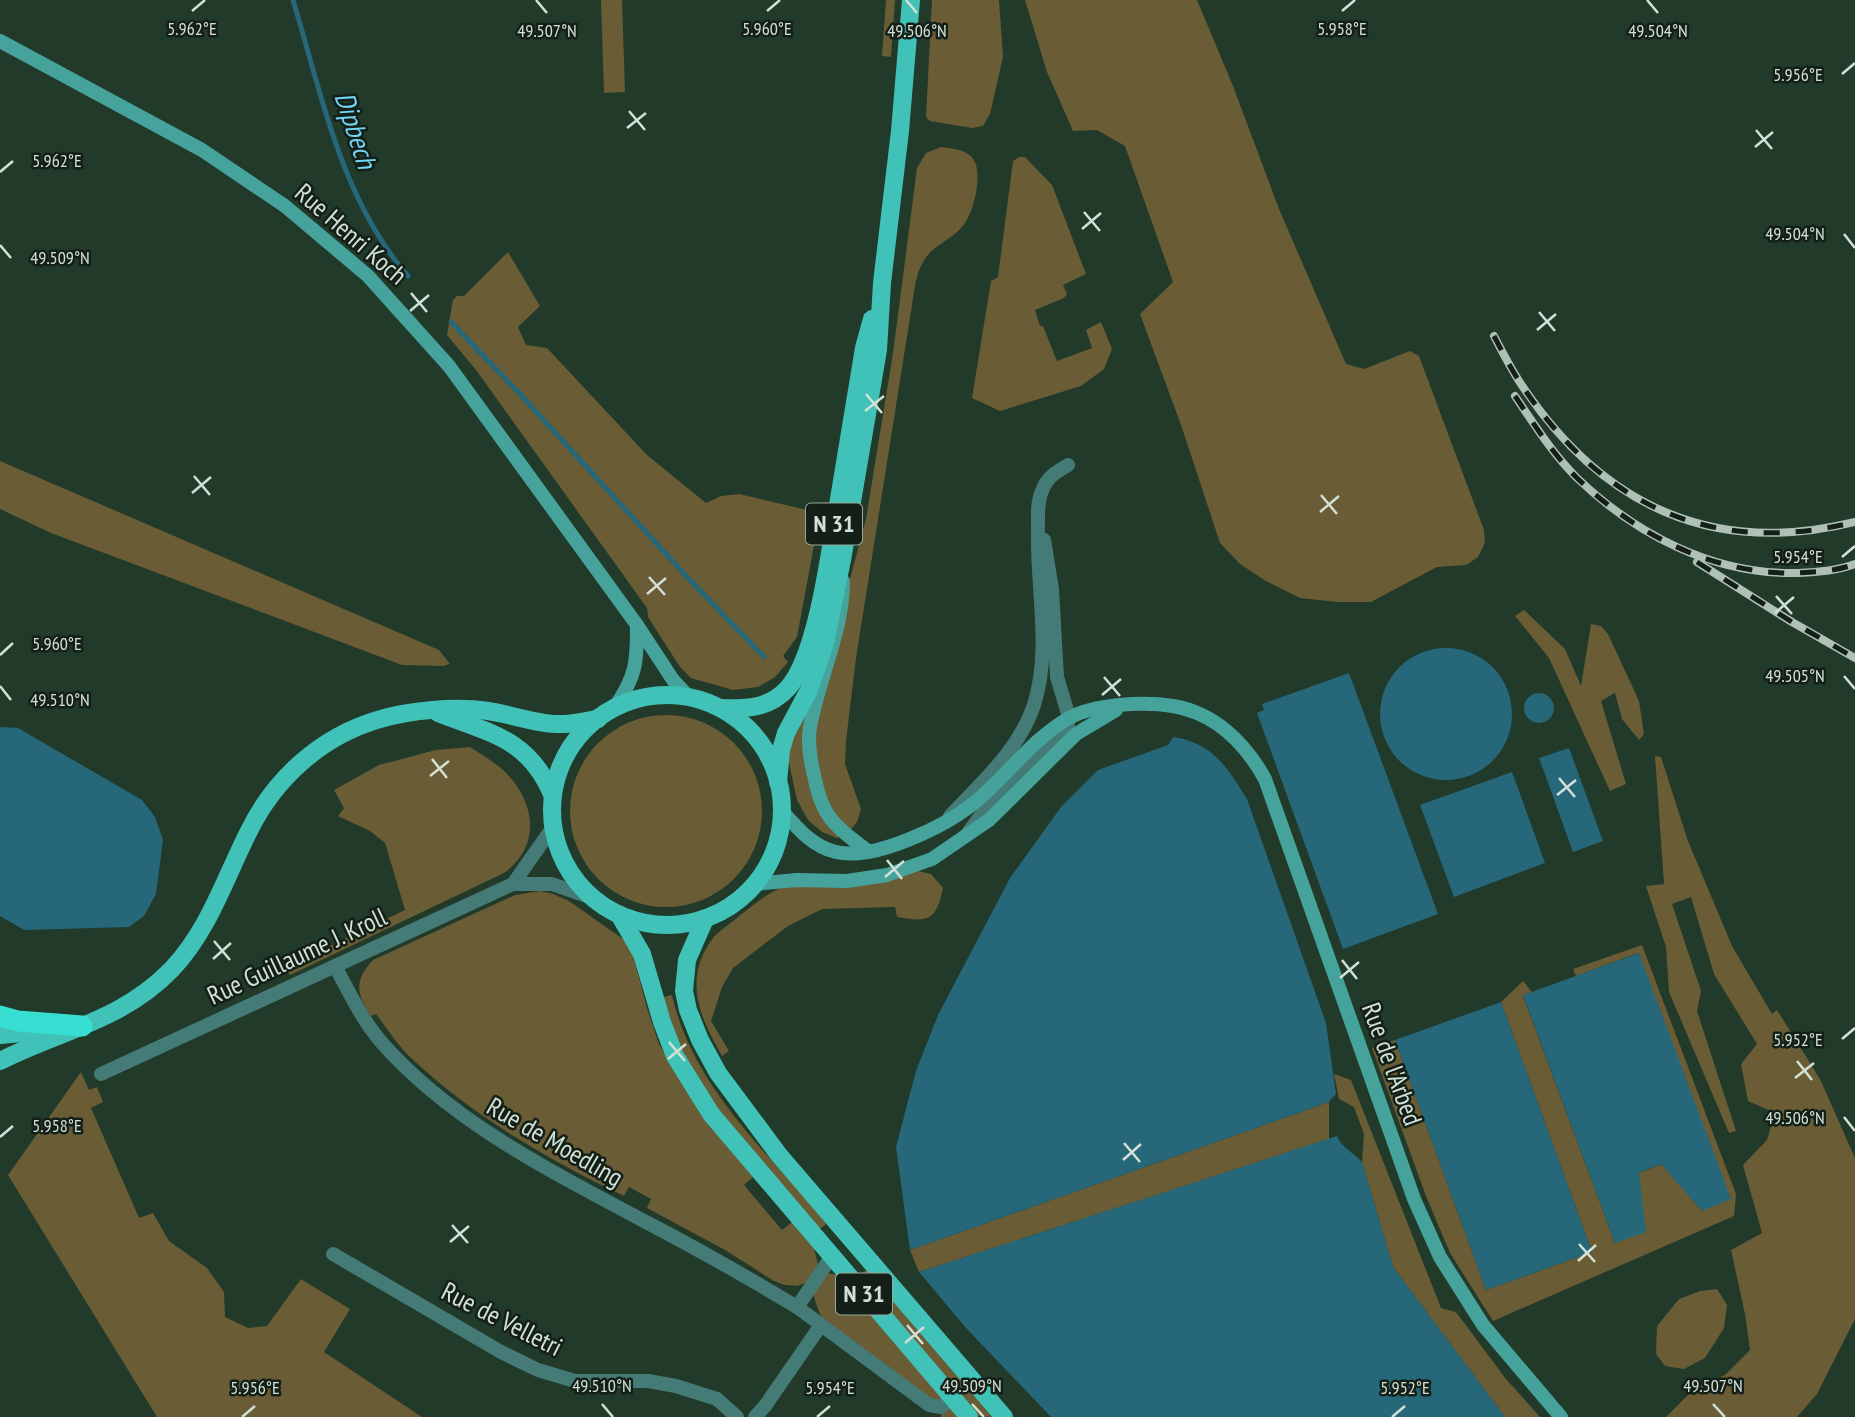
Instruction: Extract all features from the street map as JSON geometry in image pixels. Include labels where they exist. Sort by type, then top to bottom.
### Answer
[{"type":"highway","points":[[0,1016],[18,1021],[82,1027]]},
{"type":"main road","name":"N 31","points":[[778,782],[781,750],[786,733],[809,690],[825,643],[878,350],[882,283],[904,101],[911,0]]},
{"type":"main road","name":"Rue Henri Koch","points":[[0,41],[202,150],[285,206],[368,276],[449,366],[637,625],[673,680],[689,697]]},
{"type":"main road","name":"N 31","points":[[720,708],[748,709],[769,704],[788,688],[802,667],[829,557],[864,348],[882,283]]},
{"type":"main road","points":[[842,560],[843,605],[810,729],[810,760],[818,797],[830,818],[867,851]]},
{"type":"main road","points":[[615,707],[630,685],[637,659],[637,625]]},
{"type":"main road","points":[[664,695],[689,697],[720,708],[753,735],[766,752],[778,782],[782,811],[779,837],[770,862],[755,884],[732,905],[705,919],[676,925],[648,924],[620,916],[592,898],[573,878],[560,854],[553,827],[552,794],[559,767],[573,743],[598,719],[615,707],[639,698],[664,695]]},
{"type":"main road","name":"Rue de l'Arbed","points":[[782,811],[817,845],[837,853],[867,851],[901,843],[973,803],[1034,744],[1069,718],[1091,709],[1161,704],[1198,713],[1231,734],[1256,762],[1265,779],[1414,1199],[1440,1257],[1483,1325],[1561,1417]]},
{"type":"main road","name":"Rue de l'Arbed","points":[[755,884],[797,880],[846,881],[887,875],[932,859],[989,820],[1076,734],[1123,706]]},
{"type":"main road","points":[[0,1061],[23,1049],[109,1016],[134,1002],[171,970],[197,939],[250,829],[272,792],[306,758],[347,730],[404,713],[432,711],[486,710],[555,724],[598,719]]},
{"type":"main road","points":[[432,711],[520,748],[537,765],[552,794]]},
{"type":"main road","name":"N 31","points":[[620,916],[642,954],[662,1022],[675,1056],[691,1086],[711,1114],[969,1417]]},
{"type":"main road","name":"N 31","points":[[705,919],[687,960],[684,991],[699,1040],[718,1073],[779,1155],[1004,1417]]},
{"type":"main road","points":[[0,1035],[82,1027]]},
{"type":"street","points":[[947,819],[1006,757],[1033,705],[1042,670],[1037,559],[1041,492],[1050,476],[1068,465]]},
{"type":"street","points":[[964,838],[982,814],[1067,730],[1069,718],[1057,677],[1052,589],[1039,511]]},
{"type":"street","points":[[513,884],[553,827]]},
{"type":"street","name":"Rue Guillaume J. Kroll","points":[[102,1074],[513,884],[552,884],[592,898]]},
{"type":"street","name":"Rue de Moedling","points":[[335,965],[360,1012],[380,1041],[416,1079],[445,1103],[542,1167],[709,1255],[797,1307],[929,1405],[941,1407],[952,1398]]},
{"type":"street","name":"Rue de Velletri","points":[[333,1254],[501,1352],[538,1370],[575,1381],[648,1381],[676,1385],[717,1399],[737,1417]]},
{"type":"street","points":[[797,1307],[832,1256]]},
{"type":"street","points":[[755,1417],[821,1325]]},
{"type":"shaded area","points":[[601,0],[622,0],[625,92],[604,93]]},
{"type":"shaded area","points":[[886,0],[895,0],[891,57],[882,56]]},
{"type":"shaded area","points":[[932,0],[999,0],[1003,57],[990,114],[983,126],[972,128],[930,121],[926,117]]},
{"type":"shaded area","points":[[1025,0],[1197,0],[1233,86],[1279,209],[1346,364],[1364,369],[1410,351],[1419,356],[1484,530],[1485,543],[1478,557],[1466,565],[1437,567],[1371,602],[1338,602],[1300,598],[1266,581],[1240,564],[1220,543],[1140,314],[1173,282],[1125,146],[1097,130],[1073,131],[1047,72]]},
{"type":"shaded area","points":[[941,147],[962,151],[973,159],[977,172],[976,193],[971,212],[964,224],[927,256],[916,282],[856,658],[846,741],[845,764],[861,809],[857,822],[846,835],[837,838],[822,832],[808,820],[797,800],[787,754],[843,605],[866,519],[893,353],[917,168],[926,153]]},
{"type":"shaded area","points":[[1025,157],[1052,185],[1086,274],[1063,285],[1067,294],[1064,298],[1035,310],[1040,326],[1043,326],[1057,361],[1092,348],[1086,330],[1101,322],[1112,349],[1104,369],[1081,386],[1000,411],[972,398],[991,281],[998,277],[1013,161]]},
{"type":"shaded area","points":[[508,252],[540,306],[518,327],[526,345],[547,348],[647,455],[706,503],[721,496],[739,494],[820,513],[797,637],[783,656],[788,662],[775,677],[758,687],[733,690],[691,678],[680,667],[648,617],[647,608],[476,370],[447,335],[453,300],[457,296],[464,296]]},
{"type":"shaded area","points":[[0,461],[439,650],[450,664],[402,665],[51,533],[0,509]]},
{"type":"shaded area","points":[[1524,610],[1565,649],[1581,686],[1591,624],[1601,626],[1608,634],[1639,701],[1644,734],[1639,740],[1622,719],[1615,693],[1601,701],[1626,784],[1610,791],[1549,658],[1515,616]]},
{"type":"shaded area","points":[[666,715],[703,723],[734,743],[754,774],[762,811],[754,848],[734,879],[703,899],[666,907],[629,899],[598,879],[578,848],[570,811],[578,774],[598,743],[629,723]]},
{"type":"shaded area","points":[[470,747],[502,769],[522,794],[530,822],[529,836],[525,849],[516,862],[504,873],[290,975],[284,968],[405,910],[385,843],[370,831],[338,816],[344,808],[334,790],[379,765],[436,750]]},
{"type":"shaded area","points":[[1655,756],[1661,757],[1688,841],[1732,946],[1772,1014],[1777,1010],[1820,1079],[1855,1158],[1855,1319],[1817,1394],[1797,1417],[1666,1417],[1695,1388],[1725,1375],[1750,1350],[1731,1250],[1762,1233],[1743,1165],[1767,1140],[1775,1113],[1748,1101],[1741,1064],[1757,1044],[1714,974],[1691,897],[1672,904],[1701,991],[1697,1011],[1736,1131],[1729,1133],[1669,992],[1666,947],[1646,886],[1664,884]]},
{"type":"shaded area","points":[[914,870],[931,874],[943,888],[937,908],[929,917],[897,917],[895,907],[822,909],[788,926],[733,968],[722,987],[711,1021],[729,1051],[722,1056],[701,1013],[696,983],[704,953],[716,935],[760,900],[783,887]]},
{"type":"shaded area","points":[[540,891],[569,901],[623,939],[632,951],[659,1044],[701,1115],[753,1177],[744,1185],[782,1230],[792,1222],[814,1248],[820,1273],[836,1274],[959,1417],[941,1417],[941,1407],[824,1321],[808,1282],[797,1286],[774,1281],[725,1250],[647,1208],[651,1199],[629,1187],[624,1196],[538,1151],[458,1098],[404,1051],[376,1014],[371,1016],[362,1001],[359,987],[363,974],[373,960],[515,895]]},
{"type":"shaded area","points":[[1642,945],[1736,1194],[1734,1216],[1493,1321],[1450,1253],[1426,1196],[1372,1048],[1395,1040],[1486,1290],[1592,1252],[1501,1002],[1523,981],[1532,992],[1523,996],[1615,1243],[1639,1173],[1662,1164],[1702,1211],[1638,953],[1576,976],[1573,969]]},
{"type":"shaded area","points":[[672,995],[682,1028],[696,1059],[714,1088],[734,1116],[826,1221],[821,1228],[818,1228],[715,1106],[682,1052],[663,997]]},
{"type":"shaded area","points":[[81,1072],[89,1090],[97,1087],[103,1102],[91,1108],[139,1218],[153,1213],[169,1241],[207,1268],[224,1292],[225,1317],[248,1328],[267,1326],[301,1279],[350,1309],[324,1352],[422,1417],[157,1417],[8,1175]]},
{"type":"shaded area","points":[[1334,1074],[1351,1080],[1441,1308],[1456,1312],[1506,1379],[1540,1417],[1505,1417],[1393,1267],[1362,1162],[1364,1134],[1354,1107],[1339,1099]]},
{"type":"shaded area","points":[[1329,1102],[1329,1139],[919,1272],[910,1250]]},
{"type":"shaded area","points":[[866,1270],[992,1417],[978,1416],[861,1279],[860,1275]]},
{"type":"shaded area","points":[[1717,1289],[1727,1305],[1724,1328],[1705,1358],[1684,1369],[1665,1366],[1656,1354],[1657,1326],[1679,1299],[1700,1291]]},
{"type":"water","points":[[1446,648],[1471,653],[1493,667],[1507,689],[1512,714],[1507,739],[1493,761],[1471,775],[1446,780],[1421,775],[1399,761],[1385,739],[1380,714],[1385,689],[1399,667],[1421,653]]},
{"type":"water","points":[[1349,673],[1438,914],[1343,949],[1257,713],[1264,710],[1262,704]]},
{"type":"water","points":[[1539,693],[1549,698],[1554,708],[1549,718],[1539,723],[1529,718],[1524,708],[1529,698]]},
{"type":"water","points":[[0,727],[18,728],[142,800],[155,817],[163,840],[156,894],[144,916],[129,927],[24,930],[0,916]]},
{"type":"water","points":[[1173,737],[1199,745],[1218,758],[1247,799],[1326,1023],[1336,1094],[1329,1102],[910,1250],[896,1147],[916,1071],[938,1015],[1010,878],[1061,807],[1098,770],[1168,745]]},
{"type":"water","points":[[1569,748],[1603,841],[1573,852],[1539,758]]},
{"type":"water","points":[[1512,772],[1545,863],[1454,897],[1420,805]]},
{"type":"water","points":[[1639,953],[1731,1199],[1702,1211],[1661,1164],[1639,1173],[1646,1232],[1615,1243],[1523,995]]},
{"type":"water","points":[[1501,1002],[1592,1252],[1486,1290],[1395,1040]]},
{"type":"water","points":[[1337,1136],[1362,1162],[1393,1267],[1505,1417],[1051,1417],[966,1328],[919,1272]]},
{"type":"waterway","name":"Dipbech","points":[[293,0],[324,109],[350,180],[385,246],[408,276]]},
{"type":"waterway","points":[[451,322],[764,657]]},
{"type":"railway","points":[[1494,336],[1519,381],[1554,428],[1589,463],[1626,491],[1666,512],[1709,526],[1754,532],[1803,531],[1855,522]]},
{"type":"railway","points":[[1515,396],[1551,448],[1576,477],[1624,516],[1677,547],[1706,559],[1766,572],[1819,572],[1855,564]]},
{"type":"railway","points":[[1697,562],[1855,658]]}]
